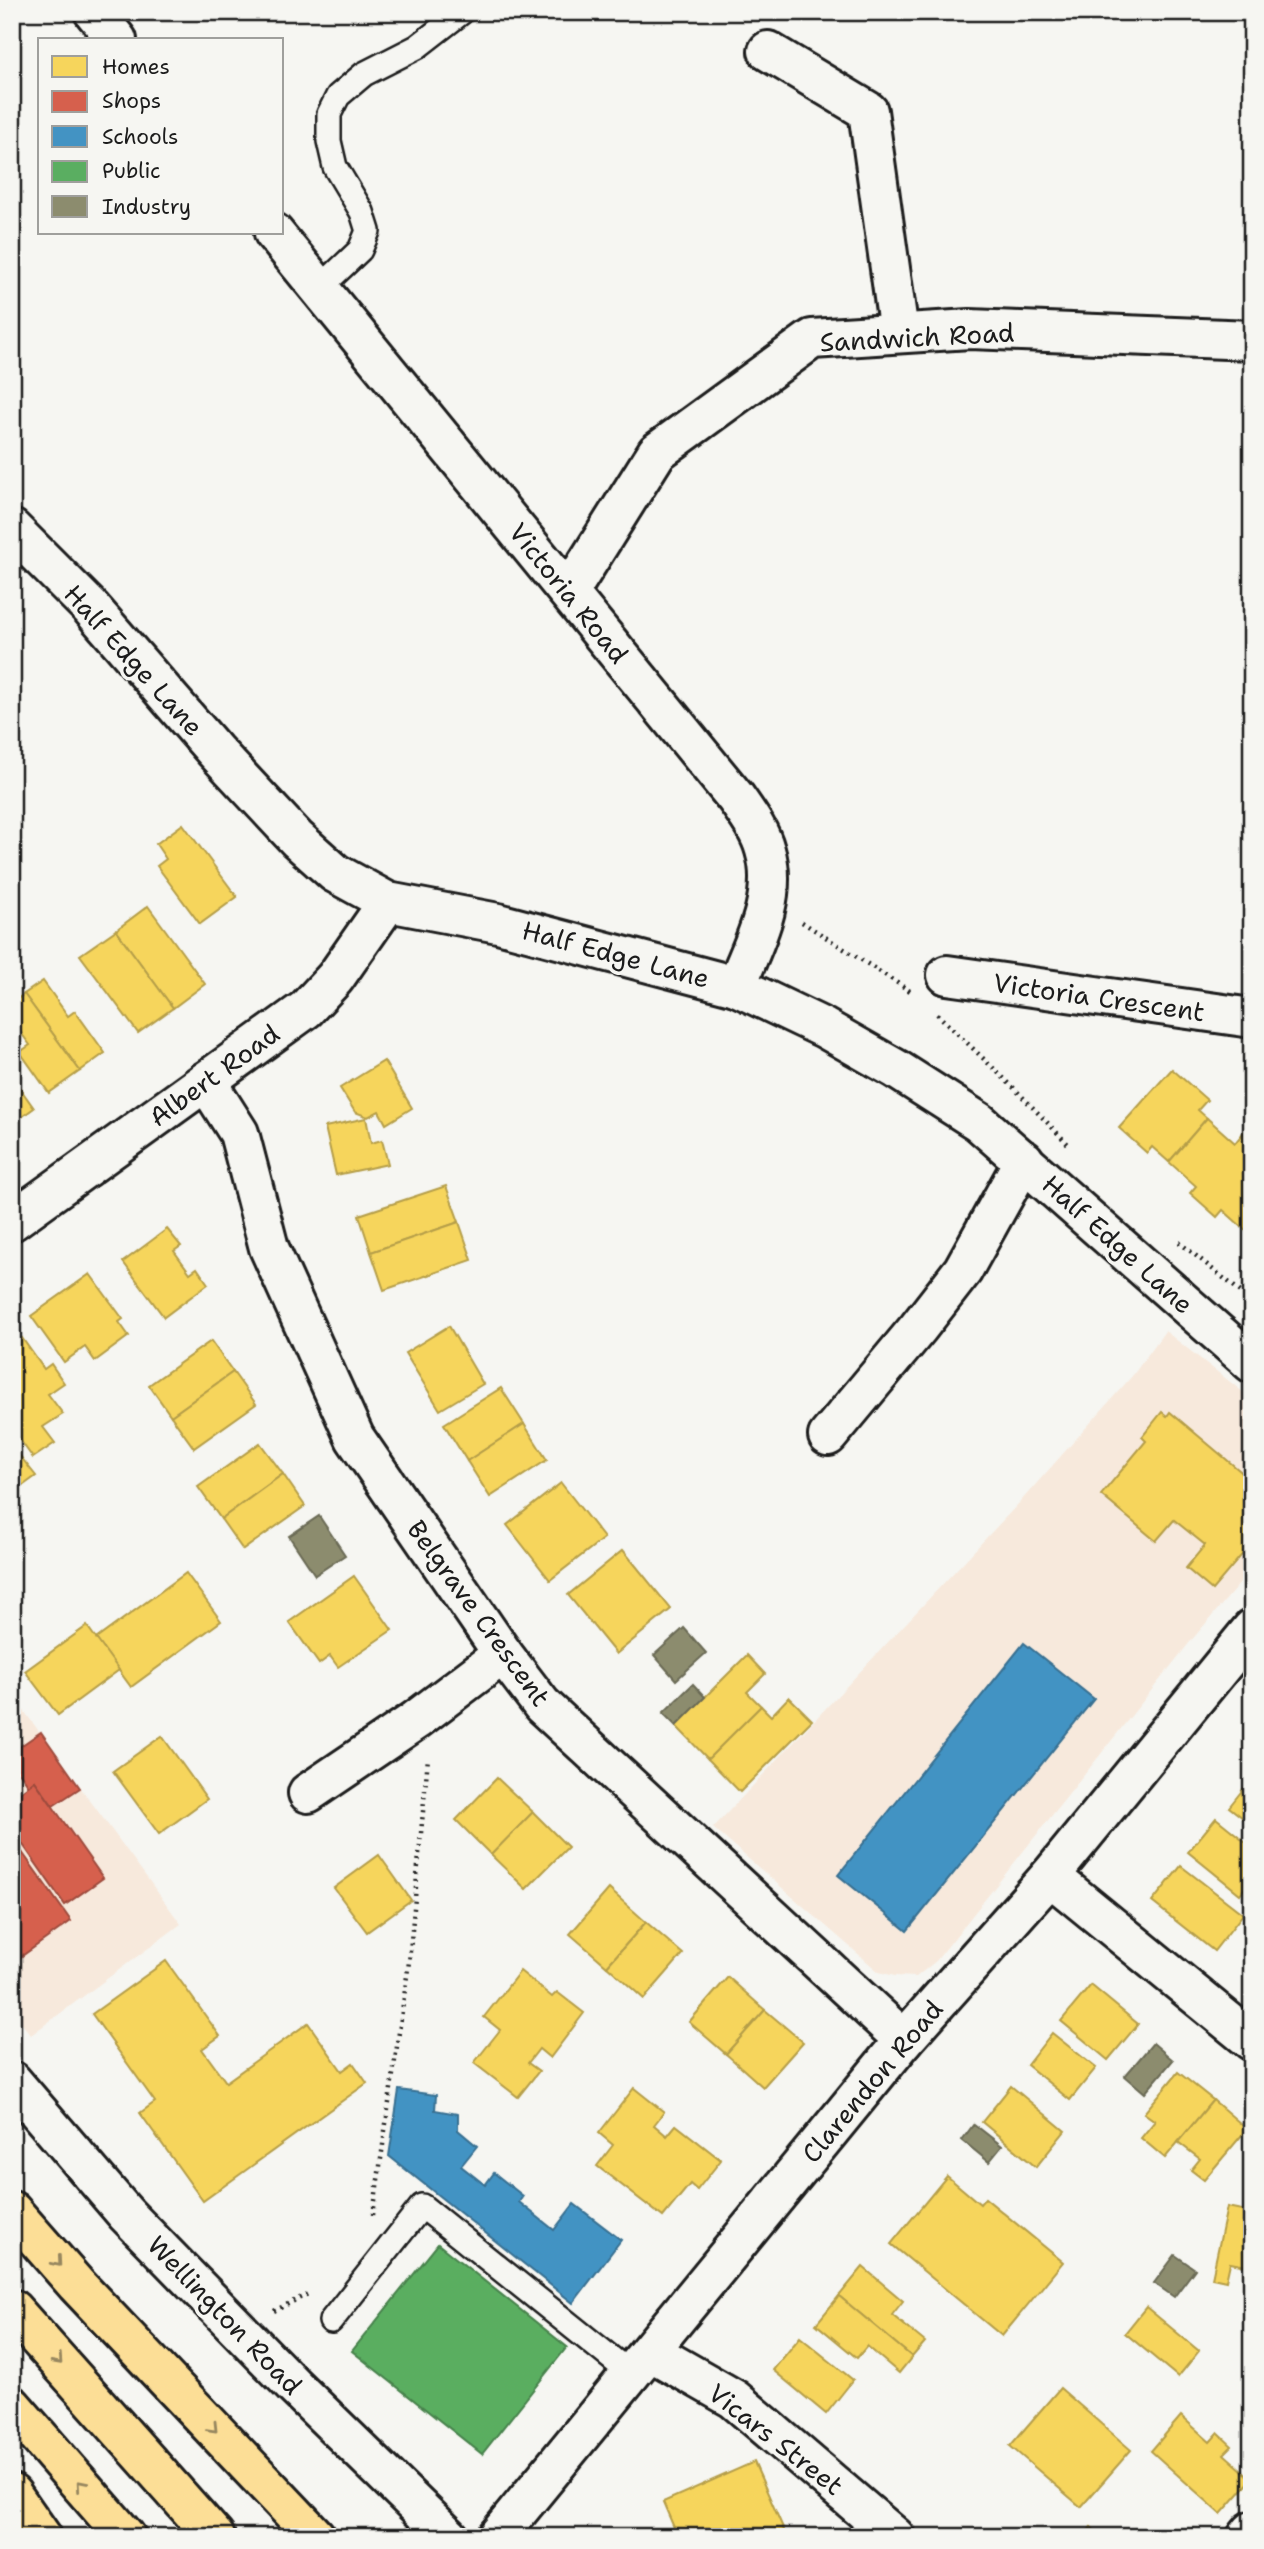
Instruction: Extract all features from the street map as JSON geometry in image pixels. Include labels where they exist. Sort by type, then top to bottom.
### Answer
[{"type":"highway","points":[[12,2210],[76,2284],[316,2537]]},
{"type":"highway","points":[[12,2309],[215,2537]]},
{"type":"highway","points":[[12,2406],[126,2537]]},
{"type":"highway","points":[[12,2494],[43,2537]]},
{"type":"street","points":[[94,12],[115,38]]},
{"type":"street","points":[[768,51],[868,111],[898,334]]},
{"type":"street","name":"Victoria Road","points":[[275,234],[736,797],[754,825],[765,849],[769,870],[768,900],[760,930],[736,986]]},
{"type":"street","name":"Sandwich Road","points":[[566,589],[576,580],[657,452],[812,339],[970,329],[1252,340]]},
{"type":"street","name":"Half Edge Lane","points":[[12,529],[90,608],[215,751],[297,839],[335,873],[388,902],[498,923],[736,986],[824,1028],[896,1069],[979,1122],[1252,1363]]},
{"type":"street","name":"Albert Road","points":[[12,1221],[306,1009],[335,978],[388,902]]},
{"type":"street","name":"Victoria Crescent","points":[[933,986],[1252,1018]]},
{"type":"street","name":"Belgrave Crescent","points":[[206,1081],[239,1133],[269,1248],[355,1438],[503,1654],[542,1705],[904,2040]]},
{"type":"street","points":[[828,1436],[963,1270],[1024,1160]]},
{"type":"street","name":"Clarendon Road","points":[[497,2537],[904,2040],[1050,1876],[1252,1629]]},
{"type":"street","points":[[308,1793],[416,1720],[503,1654]]},
{"type":"street","points":[[1050,1876],[1252,2041]]},
{"type":"street","name":"Wellington Road","points":[[12,2081],[126,2214],[449,2537]]},
{"type":"street","name":"Vicars Street","points":[[641,2363],[734,2399],[895,2537]]},
{"type":"street","points":[[1247,2537],[1252,2531]]},
{"type":"lane","points":[[320,288],[360,250],[368,231],[362,212],[335,166],[329,141],[330,114],[338,96],[364,74],[417,47],[463,12]]},
{"type":"lane","points":[[331,2321],[422,2206],[641,2363]]},
{"type":"path","points":[[764,915],[801,922],[933,986],[1014,1088],[1072,1148]]},
{"type":"path","points":[[1176,1240],[1252,1301]]},
{"type":"path","points":[[372,2224],[409,1962],[429,1750],[416,1720]]},
{"type":"path","points":[[239,2329],[320,2288]]},
{"type":"shaded area","points":[[1165,1331],[1252,1399],[1252,1569],[1190,1642],[936,1961],[916,1977],[879,1972],[713,1828],[1020,1502],[1133,1375]]},
{"type":"shaded area","points":[[13,1696],[181,1924],[31,2035],[12,2012]]},
{"type":"building: Homes","points":[[183,824],[237,897],[200,924],[157,866],[166,859],[156,844]]},
{"type":"building: Homes","points":[[148,906],[205,984],[173,1008],[116,930]]},
{"type":"building: Homes","points":[[116,930],[173,1008],[138,1033],[80,955]]},
{"type":"building: Homes","points":[[43,981],[68,1016],[75,1011],[105,1053],[80,1071],[24,994]]},
{"type":"building: Homes","points":[[24,994],[80,1071],[49,1093],[20,1052],[30,1045],[12,1021],[12,1003]]},
{"type":"building: Homes","points":[[384,1061],[412,1108],[386,1124],[379,1111],[368,1117],[355,1112],[340,1088]]},
{"type":"building: Homes","points":[[1172,1069],[1207,1100],[1198,1110],[1207,1118],[1169,1162],[1152,1147],[1147,1153],[1119,1128]]},
{"type":"building: Homes","points":[[12,1077],[34,1108],[12,1124]]},
{"type":"building: Homes","points":[[366,1118],[371,1143],[382,1140],[388,1164],[336,1175],[325,1127]]},
{"type":"building: Homes","points":[[1207,1118],[1235,1143],[1244,1132],[1252,1139],[1252,1236],[1223,1210],[1217,1217],[1190,1193],[1196,1186],[1169,1162]]},
{"type":"building: Homes","points":[[446,1186],[459,1222],[371,1252],[359,1215]]},
{"type":"building: Homes","points":[[459,1222],[472,1260],[384,1290],[371,1252]]},
{"type":"building: Homes","points":[[167,1229],[181,1246],[174,1251],[190,1273],[197,1268],[208,1284],[164,1317],[123,1262]]},
{"type":"building: Homes","points":[[90,1274],[123,1319],[119,1322],[129,1336],[95,1361],[85,1347],[64,1362],[31,1316]]},
{"type":"building: Homes","points":[[449,1326],[483,1384],[440,1410],[405,1353]]},
{"type":"building: Homes","points":[[22,1338],[44,1369],[51,1364],[64,1383],[48,1394],[63,1414],[43,1427],[55,1443],[33,1458],[12,1429],[12,1345]]},
{"type":"building: Homes","points":[[211,1341],[233,1372],[171,1416],[149,1385]]},
{"type":"building: Homes","points":[[233,1372],[256,1404],[194,1448],[171,1416]]},
{"type":"building: Homes","points":[[501,1388],[524,1424],[467,1461],[444,1424]]},
{"type":"building: Homes","points":[[1162,1412],[1167,1416],[1170,1412],[1252,1481],[1252,1543],[1212,1590],[1186,1568],[1205,1545],[1174,1520],[1156,1541],[1101,1495],[1146,1441],[1142,1437]]},
{"type":"building: Homes","points":[[524,1424],[547,1460],[490,1497],[467,1461]]},
{"type":"building: Homes","points":[[260,1443],[283,1474],[221,1519],[198,1487]]},
{"type":"building: Homes","points":[[12,1446],[36,1476],[17,1490],[12,1484]]},
{"type":"building: Homes","points":[[283,1474],[305,1506],[243,1550],[221,1519]]},
{"type":"building: Homes","points":[[561,1483],[604,1538],[550,1580],[507,1525]]},
{"type":"building: Homes","points":[[623,1550],[671,1609],[616,1654],[568,1595]]},
{"type":"building: Homes","points":[[186,1573],[221,1621],[131,1687],[96,1639]]},
{"type":"building: Homes","points":[[354,1576],[392,1630],[338,1667],[330,1656],[319,1664],[289,1622]]},
{"type":"building: Homes","points":[[87,1626],[119,1670],[58,1715],[25,1671]]},
{"type":"building: Homes","points":[[747,1655],[765,1674],[747,1692],[761,1706],[708,1759],[676,1726]]},
{"type":"building: Homes","points":[[789,1697],[812,1720],[740,1792],[708,1759],[761,1706],[771,1716]]},
{"type":"building: Homes","points":[[162,1736],[207,1799],[159,1834],[113,1771]]},
{"type":"building: Homes","points":[[497,1778],[533,1812],[491,1855],[456,1820]]},
{"type":"building: Homes","points":[[1252,1778],[1252,1825],[1229,1807]]},
{"type":"building: Homes","points":[[533,1812],[568,1847],[526,1889],[491,1855]]},
{"type":"building: Homes","points":[[1216,1818],[1252,1847],[1252,1879],[1240,1894],[1188,1852]]},
{"type":"building: Homes","points":[[379,1855],[411,1900],[367,1932],[334,1888]]},
{"type":"building: Homes","points":[[1181,1866],[1243,1914],[1214,1951],[1152,1902]]},
{"type":"building: Homes","points":[[609,1889],[646,1922],[607,1966],[570,1934]]},
{"type":"building: Homes","points":[[646,1922],[683,1954],[644,1999],[607,1966]]},
{"type":"building: Homes","points":[[166,1961],[220,2036],[202,2049],[226,2082],[308,2023],[342,2071],[353,2063],[367,2083],[203,2201],[140,2113],[155,2102],[92,2014]]},
{"type":"building: Homes","points":[[520,1971],[552,1997],[557,1992],[584,2013],[550,2058],[539,2049],[528,2063],[539,2071],[518,2097],[474,2063],[500,2030],[484,2017]]},
{"type":"building: Homes","points":[[728,1977],[765,2010],[726,2054],[689,2022]]},
{"type":"building: Homes","points":[[1091,1985],[1138,2024],[1108,2060],[1061,2021]]},
{"type":"building: Homes","points":[[765,2010],[803,2042],[763,2087],[726,2054]]},
{"type":"building: Homes","points":[[1052,2033],[1096,2068],[1070,2100],[1027,2065]]},
{"type":"building: Homes","points":[[1178,2072],[1213,2100],[1165,2158],[1141,2138],[1155,2121],[1144,2113]]},
{"type":"building: Homes","points":[[1011,2086],[1065,2131],[1036,2167],[982,2122]]},
{"type":"building: Homes","points":[[634,2088],[664,2112],[654,2125],[667,2136],[676,2125],[721,2160],[697,2190],[690,2184],[663,2217],[597,2166],[613,2145],[599,2133]]},
{"type":"building: Homes","points":[[1213,2100],[1247,2129],[1204,2180],[1191,2170],[1200,2159],[1178,2142]]},
{"type":"building: Homes","points":[[947,2176],[980,2204],[985,2198],[1063,2262],[1002,2336],[891,2244]]},
{"type":"building: Homes","points":[[1227,2207],[1252,2212],[1252,2267],[1230,2263],[1226,2281],[1212,2278]]},
{"type":"building: Homes","points":[[863,2267],[903,2301],[892,2315],[925,2342],[912,2357],[839,2296]]},
{"type":"building: Homes","points":[[839,2296],[912,2357],[899,2373],[867,2346],[857,2358],[816,2324]]},
{"type":"building: Homes","points":[[1146,2307],[1199,2351],[1178,2377],[1125,2333]]},
{"type":"building: Homes","points":[[800,2337],[853,2380],[826,2414],[773,2370]]},
{"type":"building: Homes","points":[[1060,2388],[1131,2450],[1081,2507],[1010,2446]]},
{"type":"building: Homes","points":[[1181,2416],[1210,2442],[1218,2433],[1232,2446],[1224,2454],[1252,2479],[1221,2514],[1151,2451]]},
{"type":"building: Homes","points":[[754,2462],[787,2537],[678,2537],[663,2502]]},
{"type":"building: Homes","points":[[1091,2527],[1102,2537],[1083,2537]]},
{"type":"building: Shops","points":[[41,1732],[80,1788],[53,1806],[35,1781],[29,1786],[12,1762],[12,1752]]},
{"type":"building: Shops","points":[[35,1781],[103,1878],[65,1905],[12,1829],[12,1798]]},
{"type":"building: Shops","points":[[12,1838],[71,1921],[12,1963]]},
{"type":"building: Schools","points":[[1024,1643],[1094,1699],[907,1931],[838,1875]]},
{"type":"building: Schools","points":[[399,2090],[436,2095],[435,2110],[458,2114],[458,2130],[477,2146],[461,2166],[485,2185],[494,2173],[523,2196],[519,2202],[554,2230],[574,2204],[621,2240],[573,2303],[389,2156]]},
{"type":"building: Public","points":[[438,2244],[567,2347],[482,2454],[352,2351]]},
{"type":"building: Industry","points":[[319,1516],[345,1555],[315,1575],[289,1536]]},
{"type":"building: Industry","points":[[684,1628],[706,1653],[676,1680],[654,1655]]},
{"type":"building: Industry","points":[[693,1684],[705,1697],[676,1726],[663,1713]]},
{"type":"building: Industry","points":[[1153,2043],[1173,2060],[1145,2093],[1125,2076]]},
{"type":"building: Industry","points":[[974,2124],[1002,2146],[989,2162],[962,2140]]},
{"type":"building: Industry","points":[[1175,2255],[1195,2269],[1174,2297],[1154,2283]]}]
